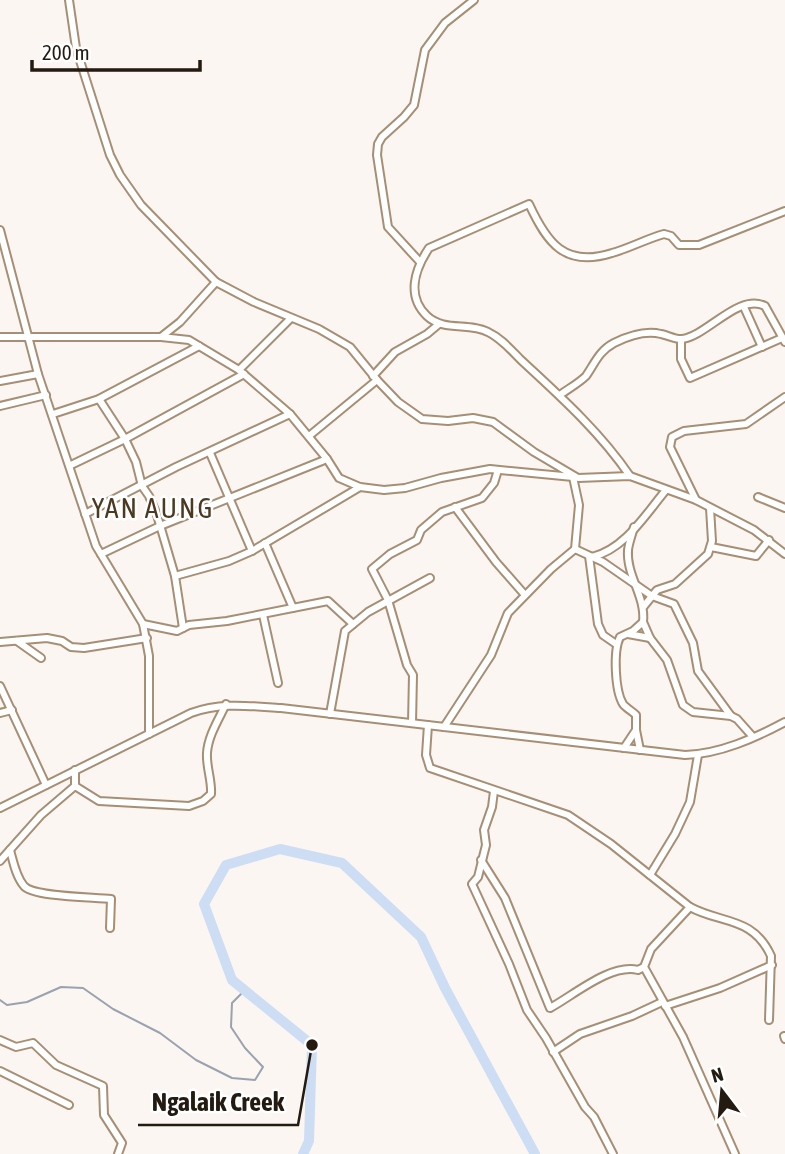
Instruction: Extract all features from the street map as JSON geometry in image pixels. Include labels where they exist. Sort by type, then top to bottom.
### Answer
[{"type":"street","points":[[69,0],[76,48],[110,155],[120,175],[141,205],[216,282],[319,329],[350,347],[398,402],[422,419],[448,421],[473,418],[493,422],[575,477]]},
{"type":"street","points":[[420,262],[388,227],[377,155],[378,144],[414,105],[425,50],[445,23],[474,0]]},
{"type":"street","points":[[630,476],[615,454],[560,395],[488,331],[439,324],[427,317],[415,294],[414,283],[420,262],[429,248],[529,204],[542,233],[565,253],[582,258],[613,253],[664,234],[671,236],[679,245],[699,245],[785,211]]},
{"type":"street","points":[[0,230],[38,374],[71,465],[85,514],[101,554],[143,624],[149,656],[149,734]]},
{"type":"street","points":[[161,337],[180,321],[216,282]]},
{"type":"street","points":[[560,395],[585,377],[597,357],[611,344],[647,332],[681,340],[722,316],[757,303],[765,306],[783,340],[690,378],[681,359],[681,340]]},
{"type":"street","points":[[744,307],[762,347]]},
{"type":"street","points":[[71,465],[125,439],[241,372],[291,318]]},
{"type":"street","points":[[309,436],[375,378],[395,352],[439,324]]},
{"type":"street","points":[[0,337],[161,337],[189,340],[241,372],[290,414],[339,478],[360,487],[384,490],[405,488],[471,471],[498,470],[575,477],[630,476],[696,500],[769,540],[785,554]]},
{"type":"street","points":[[53,414],[99,399],[199,346]]},
{"type":"street","points":[[0,381],[38,374]]},
{"type":"street","points":[[0,406],[46,396]]},
{"type":"street","points":[[696,500],[670,447],[672,437],[684,431],[746,424],[785,397]]},
{"type":"street","points":[[99,399],[125,439],[136,462],[142,486],[149,496],[175,576],[183,628]]},
{"type":"street","points":[[85,514],[176,467],[290,414]]},
{"type":"street","points":[[210,453],[252,551]]},
{"type":"street","points":[[101,554],[160,526],[327,459]]},
{"type":"street","points":[[412,723],[414,676],[407,665],[388,600],[372,569],[417,540],[421,530],[435,517],[482,498],[494,483],[498,470]]},
{"type":"street","points":[[443,727],[491,654],[508,613],[575,549],[579,505],[575,477]]},
{"type":"street","points":[[175,576],[229,561],[252,551],[360,487]]},
{"type":"street","points":[[591,556],[611,550],[666,490]]},
{"type":"street","points":[[758,497],[785,508]]},
{"type":"street","points":[[455,507],[496,562],[525,595]]},
{"type":"street","points":[[644,609],[657,590],[670,587],[708,554],[711,547],[710,508]]},
{"type":"street","points":[[634,527],[628,551],[644,609],[643,622],[640,627],[620,637],[615,655],[620,694],[625,706],[636,715],[640,750]]},
{"type":"street","points":[[711,547],[756,556],[769,540]]},
{"type":"street","points":[[265,543],[293,608]]},
{"type":"street","points":[[575,549],[635,582],[652,596],[674,604],[693,643],[698,671],[731,716]]},
{"type":"street","points":[[591,556],[598,624],[603,635],[616,644]]},
{"type":"street","points":[[330,714],[343,634],[388,600],[430,578]]},
{"type":"street","points":[[666,601],[670,587]]},
{"type":"street","points":[[143,624],[177,631],[189,625],[263,615],[328,601],[353,624]]},
{"type":"street","points":[[644,609],[650,604],[666,601]]},
{"type":"street","points":[[263,615],[278,682]]},
{"type":"street","points":[[643,622],[650,638],[667,660],[683,705],[693,712],[731,716],[737,719],[752,737]]},
{"type":"street","points":[[626,634],[650,638]]},
{"type":"street","points":[[0,642],[47,638],[62,641],[71,647],[84,648],[147,638]]},
{"type":"street","points":[[17,641],[41,658]]},
{"type":"street","points":[[0,686],[47,785]]},
{"type":"street","points":[[75,786],[99,801],[189,806],[203,802],[211,794],[206,754],[212,733],[226,704]]},
{"type":"street","points":[[0,808],[191,713],[226,704],[698,755],[737,744],[785,722]]},
{"type":"street","points":[[0,713],[12,710]]},
{"type":"street","points":[[429,725],[426,755],[430,768],[568,815],[690,907],[733,920],[757,936],[767,948],[772,965],[769,1020]]},
{"type":"street","points":[[624,748],[636,730]]},
{"type":"street","points":[[650,875],[675,834],[690,802],[698,755]]},
{"type":"street","points":[[0,861],[41,815],[75,786],[75,770]]},
{"type":"street","points":[[494,791],[484,830],[486,845],[478,877],[472,884],[527,1010],[576,1087],[585,1107],[594,1117],[612,1154]]},
{"type":"street","points":[[10,850],[22,882],[30,891],[56,896],[111,899],[110,928]]},
{"type":"street","points":[[481,859],[505,898],[550,1008],[615,970],[628,967],[638,970],[644,967],[651,949],[690,907]]},
{"type":"street","points":[[553,1052],[580,1034],[663,1004],[712,991],[772,965]]},
{"type":"street","points":[[644,967],[683,1037],[735,1154]]},
{"type":"street","points":[[0,1040],[16,1047],[33,1043],[56,1065],[103,1086],[104,1115],[122,1143],[118,1154]]},
{"type":"street","points":[[0,1071],[69,1105]]},
{"type":"waterway","points":[[303,1154],[309,1141],[312,1045],[232,980],[204,904],[226,865],[280,849],[342,863],[421,937],[445,988],[535,1154]]},
{"type":"waterway","points":[[0,1000],[7,1005],[27,1002],[61,987],[83,988],[113,1009],[160,1033],[196,1060],[232,1078],[255,1080],[263,1067],[245,1048],[231,1027],[232,1003],[245,990]]},
{"type":"place","name":"Ngalaik Creek","points":[[312,1045]]},
{"type":"district","name":"YAN AUNG","points":[[153,508]]}]
